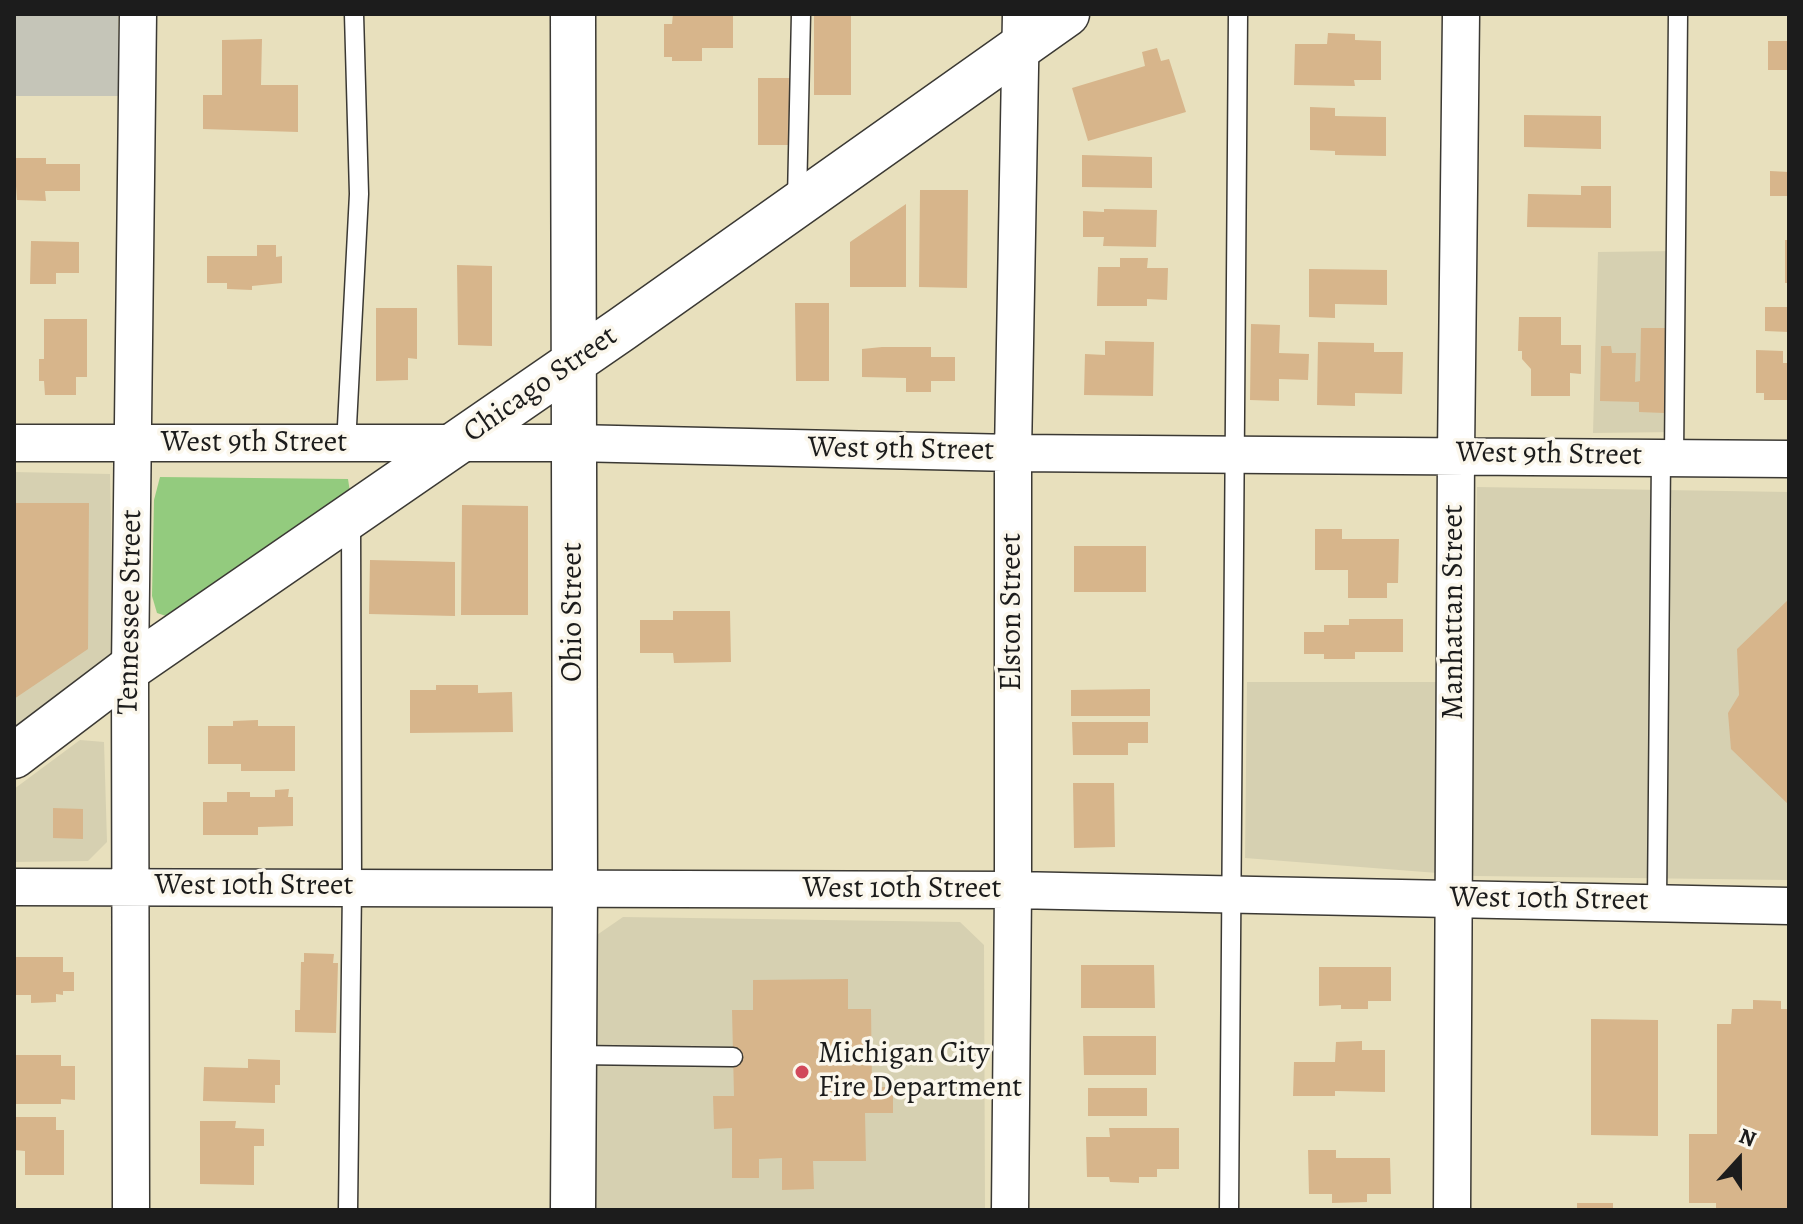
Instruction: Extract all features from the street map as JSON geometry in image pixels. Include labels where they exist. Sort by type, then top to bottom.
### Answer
[{"type":"street","name":"Tennessee Street","points":[[131,1210],[130,668],[138,14]]},
{"type":"street","name":"Ohio Street","points":[[573,14],[573,1210]]},
{"type":"street","name":"Chicago Street","points":[[14,756],[130,668],[797,206],[1021,31],[1067,14]]},
{"type":"street","name":"Manhattan Street","points":[[1452,1210],[1461,14]]},
{"type":"street","name":"Elston Street","points":[[1010,1210],[1013,453],[1021,31]]},
{"type":"street","name":"West 9th Street","points":[[14,443],[573,443],[1013,453],[1456,454],[1789,459]]},
{"type":"street","name":"West 10th Street","points":[[14,887],[1013,890],[1789,906]]},
{"type":"lane","points":[[346,445],[359,194],[354,14]]},
{"type":"lane","points":[[797,206],[801,14]]},
{"type":"lane","points":[[1229,1210],[1238,14]]},
{"type":"lane","points":[[1657,902],[1678,14]]},
{"type":"lane","points":[[348,1210],[352,888],[351,516]]},
{"type":"lane","points":[[575,1055],[733,1057]]},
{"type":"shaded area","points":[[14,14],[118,14],[118,96],[14,96]]},
{"type":"shaded area","points":[[1676,251],[1675,432],[1593,433],[1598,252]]},
{"type":"shaded area","points":[[14,472],[110,474],[114,656],[14,732]]},
{"type":"shaded area","points":[[1477,487],[1789,492],[1789,880],[1476,876],[1245,858],[1247,682],[1474,682]]},
{"type":"shaded area","points":[[80,740],[104,742],[107,842],[88,861],[14,862],[14,789]]},
{"type":"shaded area","points":[[623,917],[960,922],[984,945],[985,1210],[594,1210],[594,937]]},
{"type":"green space","points":[[160,477],[348,479],[350,492],[172,618],[157,613],[152,596],[154,500]]},
{"type":"building","points":[[673,14],[733,14],[733,48],[702,48],[702,61],[672,61],[672,57],[664,57],[664,24],[672,24]]},
{"type":"building","points":[[814,14],[851,14],[851,95],[814,95]]},
{"type":"building","points":[[1328,33],[1355,34],[1355,40],[1381,41],[1381,80],[1354,80],[1355,86],[1294,85],[1295,44],[1327,44]]},
{"type":"building","points":[[262,39],[261,85],[298,85],[298,132],[203,129],[203,95],[222,95],[222,40]]},
{"type":"building","points":[[1768,41],[1789,41],[1789,70],[1768,70]]},
{"type":"building","points":[[1157,48],[1161,61],[1169,59],[1186,112],[1088,141],[1072,88],[1145,66],[1142,52]]},
{"type":"building","points":[[758,78],[792,78],[792,145],[758,145]]},
{"type":"building","points":[[1310,107],[1335,108],[1335,116],[1386,117],[1386,156],[1335,155],[1335,151],[1310,150]]},
{"type":"building","points":[[1524,115],[1601,116],[1601,149],[1524,147]]},
{"type":"building","points":[[1082,155],[1152,157],[1152,188],[1082,187]]},
{"type":"building","points":[[14,158],[46,158],[46,164],[80,164],[80,191],[45,191],[46,201],[17,200]]},
{"type":"building","points":[[1770,171],[1789,172],[1789,196],[1770,196]]},
{"type":"building","points":[[1581,186],[1611,186],[1611,228],[1527,227],[1528,194],[1581,195]]},
{"type":"building","points":[[920,190],[968,190],[967,288],[919,287]]},
{"type":"building","points":[[906,204],[906,287],[850,287],[850,242]]},
{"type":"building","points":[[1104,209],[1157,210],[1156,247],[1103,246],[1104,237],[1083,237],[1083,211],[1104,212]]},
{"type":"building","points":[[1785,240],[1789,240],[1789,283],[1785,283]]},
{"type":"building","points":[[31,241],[79,242],[79,273],[56,273],[56,284],[30,284]]},
{"type":"building","points":[[257,245],[276,245],[276,257],[282,256],[282,283],[252,286],[252,290],[227,289],[227,283],[207,283],[207,256],[257,256]]},
{"type":"building","points":[[1120,258],[1148,258],[1147,268],[1168,268],[1167,300],[1147,299],[1147,306],[1097,306],[1098,267],[1120,267]]},
{"type":"building","points":[[457,265],[492,266],[492,346],[458,345]]},
{"type":"building","points":[[1309,269],[1387,270],[1387,305],[1335,304],[1335,318],[1309,317]]},
{"type":"building","points":[[795,303],[829,303],[829,381],[796,381]]},
{"type":"building","points":[[1765,307],[1789,307],[1789,332],[1765,331]]},
{"type":"building","points":[[376,308],[417,308],[417,359],[408,358],[408,380],[376,381]]},
{"type":"building","points":[[1519,317],[1561,317],[1561,345],[1581,345],[1581,374],[1570,373],[1570,396],[1531,396],[1531,369],[1522,359],[1522,351],[1518,351]]},
{"type":"building","points":[[44,319],[87,319],[87,377],[76,377],[76,395],[45,395],[44,381],[39,381],[39,359],[44,359]]},
{"type":"building","points":[[1251,324],[1280,325],[1279,353],[1309,354],[1308,380],[1279,379],[1279,401],[1250,400]]},
{"type":"building","points":[[1641,328],[1665,328],[1664,413],[1639,412],[1639,402],[1600,401],[1601,346],[1611,346],[1612,353],[1636,353],[1635,382],[1640,381]]},
{"type":"building","points":[[1105,341],[1154,342],[1153,396],[1084,395],[1085,354],[1105,355]]},
{"type":"building","points":[[1318,342],[1374,343],[1374,352],[1403,352],[1402,394],[1355,393],[1355,406],[1317,405]]},
{"type":"building","points":[[931,347],[931,357],[955,357],[955,381],[931,381],[931,392],[906,392],[906,378],[862,377],[862,349]]},
{"type":"building","points":[[1756,350],[1783,351],[1783,363],[1789,363],[1789,400],[1764,400],[1764,393],[1756,393]]},
{"type":"building","points":[[14,503],[89,503],[88,649],[14,699]]},
{"type":"building","points":[[462,505],[528,506],[528,615],[461,615]]},
{"type":"building","points":[[1315,529],[1342,529],[1342,539],[1399,539],[1398,583],[1387,583],[1387,598],[1348,598],[1348,570],[1315,570]]},
{"type":"building","points":[[1074,546],[1146,546],[1146,592],[1074,592]]},
{"type":"building","points":[[370,560],[455,562],[455,616],[369,614]]},
{"type":"building","points":[[1789,599],[1789,805],[1731,749],[1728,713],[1739,695],[1737,649]]},
{"type":"building","points":[[673,611],[730,611],[731,662],[674,663],[673,653],[640,653],[640,620],[673,620]]},
{"type":"building","points":[[1349,619],[1403,619],[1403,652],[1355,652],[1355,659],[1324,659],[1324,654],[1304,654],[1304,632],[1324,632],[1324,625],[1349,625]]},
{"type":"building","points":[[436,685],[478,685],[478,693],[512,692],[513,732],[410,733],[410,690],[436,690]]},
{"type":"building","points":[[1150,689],[1150,716],[1071,716],[1071,690]]},
{"type":"building","points":[[258,720],[258,726],[295,726],[295,771],[241,771],[241,764],[208,764],[208,726],[233,726],[233,721]]},
{"type":"building","points":[[1072,722],[1148,722],[1148,743],[1128,743],[1128,755],[1073,755]]},
{"type":"building","points":[[1073,783],[1114,783],[1115,847],[1074,848]]},
{"type":"building","points":[[289,789],[288,797],[293,797],[293,826],[258,827],[258,835],[203,835],[203,802],[227,802],[227,792],[250,792],[250,797],[275,797],[275,790]]},
{"type":"building","points":[[53,808],[83,809],[83,839],[53,838]]},
{"type":"building","points":[[304,953],[334,954],[333,963],[338,963],[336,1033],[295,1032],[295,1010],[300,1010]]},
{"type":"building","points":[[14,957],[63,957],[63,972],[74,972],[74,991],[56,994],[56,1002],[31,1003],[31,995],[14,995]]},
{"type":"building","points":[[1081,965],[1154,965],[1155,1008],[1081,1008]]},
{"type":"building","points":[[1319,967],[1391,967],[1391,1001],[1368,1001],[1368,1009],[1319,1006]]},
{"type":"building","name":"Michigan City Fire Department","points":[[848,979],[848,1009],[871,1009],[872,1087],[893,1087],[893,1113],[865,1113],[866,1161],[813,1161],[814,1189],[782,1190],[782,1158],[759,1159],[759,1178],[732,1178],[732,1128],[714,1129],[713,1096],[734,1096],[732,1010],[753,1010],[753,980]]},
{"type":"building","points":[[1753,1000],[1781,1001],[1781,1009],[1788,1009],[1789,1210],[1716,1210],[1716,1203],[1689,1203],[1689,1134],[1717,1134],[1717,1024],[1731,1024],[1732,1009],[1753,1009]]},
{"type":"building","points":[[1591,1019],[1658,1020],[1658,1136],[1591,1135]]},
{"type":"building","points":[[1083,1036],[1156,1036],[1156,1075],[1084,1075]]},
{"type":"building","points":[[1362,1041],[1362,1050],[1385,1050],[1385,1092],[1335,1091],[1335,1096],[1293,1096],[1294,1062],[1335,1062],[1336,1042]]},
{"type":"building","points":[[14,1055],[61,1055],[61,1066],[75,1066],[75,1100],[61,1099],[61,1104],[14,1104]]},
{"type":"building","points":[[248,1059],[280,1060],[280,1085],[275,1085],[275,1103],[203,1101],[204,1067],[248,1068]]},
{"type":"building","points":[[1088,1088],[1147,1088],[1147,1116],[1088,1116]]},
{"type":"building","points":[[14,1117],[56,1117],[56,1130],[64,1130],[64,1175],[25,1175],[25,1151],[14,1150]]},
{"type":"building","points":[[200,1121],[236,1121],[235,1128],[264,1129],[264,1146],[254,1146],[254,1185],[200,1184]]},
{"type":"building","points":[[1109,1128],[1179,1128],[1179,1169],[1157,1169],[1157,1177],[1139,1177],[1139,1183],[1110,1182],[1109,1177],[1087,1177],[1086,1137],[1110,1137]]},
{"type":"building","points":[[1308,1150],[1336,1150],[1336,1158],[1390,1158],[1391,1194],[1367,1194],[1367,1202],[1332,1203],[1332,1194],[1309,1194]]},
{"type":"building","points":[[1577,1203],[1613,1203],[1613,1210],[1577,1210]]},
{"type":"place","name":"Michigan City Fire Department","points":[[802,1072]]}]
